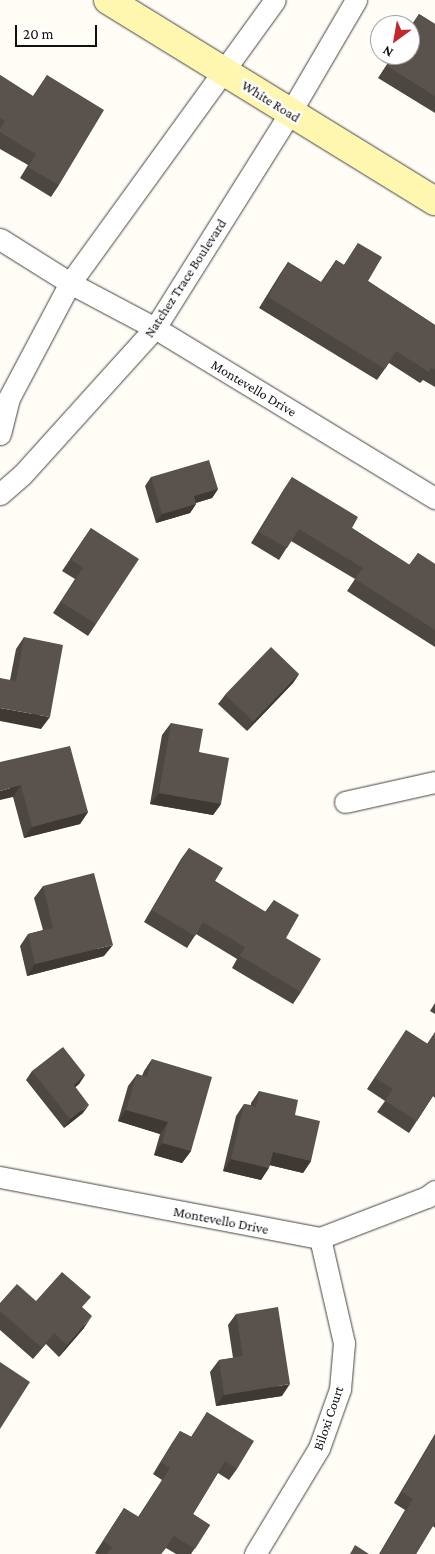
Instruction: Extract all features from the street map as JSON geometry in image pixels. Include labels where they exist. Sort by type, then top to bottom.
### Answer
[{"type":"street","name":"White Road","points":[[108,0],[435,201]]},
{"type":"street","points":[[0,434],[9,398],[70,283],[225,72],[275,0]]},
{"type":"street","name":"Natchez Trace Boulevard","points":[[0,494],[22,475],[155,328],[290,113],[356,0]]},
{"type":"street","name":"Montevello Drive","points":[[0,239],[70,283],[155,328],[435,498]]},
{"type":"street","points":[[345,802],[435,782]]},
{"type":"street","name":"Montevello Drive","points":[[0,1177],[320,1238]]},
{"type":"street","points":[[320,1238],[428,1197],[435,1191]]},
{"type":"street","name":"Biloxi Court","points":[[255,1554],[319,1448],[340,1389],[344,1342],[320,1238]]},
{"type":"building","points":[[419,14],[435,24],[435,96],[387,66],[420,65],[420,15]]},
{"type":"building","points":[[0,75],[34,97],[47,75],[104,110],[59,185],[28,167],[36,154],[0,132],[5,121],[0,118]]},
{"type":"building","points":[[358,243],[382,257],[368,281],[435,325],[435,370],[431,368],[429,372],[396,351],[385,369],[268,297],[288,262],[322,283],[336,260],[344,265]]},
{"type":"building","points":[[209,460],[218,489],[194,496],[196,504],[162,514],[151,477]]},
{"type":"building","points":[[292,477],[358,517],[352,528],[410,565],[418,553],[435,564],[435,630],[355,579],[363,568],[299,529],[287,548],[259,532]]},
{"type":"building","points":[[91,528],[139,559],[96,624],[61,602],[83,568],[70,559]]},
{"type":"building","points":[[24,637],[63,645],[50,717],[0,708],[0,678],[16,681]]},
{"type":"building","points":[[271,647],[299,674],[253,722],[225,694]]},
{"type":"building","points":[[171,723],[203,729],[199,752],[229,758],[221,804],[159,793]]},
{"type":"building","points":[[70,746],[88,812],[32,827],[21,785],[0,791],[0,762]]},
{"type":"building","points":[[189,848],[223,868],[215,881],[266,912],[274,900],[299,915],[286,938],[321,959],[301,992],[240,956],[245,947],[203,922],[195,936],[152,910]]},
{"type":"building","points":[[94,873],[113,945],[35,964],[28,934],[53,928],[43,886]]},
{"type":"building","points":[[406,1030],[428,1044],[435,1033],[435,1093],[417,1121],[385,1101],[393,1089],[375,1078]]},
{"type":"building","points":[[63,1047],[85,1075],[74,1085],[89,1105],[70,1119],[32,1071]]},
{"type":"building","points":[[152,1059],[212,1077],[191,1151],[162,1143],[168,1122],[126,1110],[137,1074],[147,1077]]},
{"type":"building","points":[[259,1091],[298,1100],[295,1115],[320,1121],[311,1161],[273,1152],[269,1168],[231,1159],[244,1104],[256,1107]]},
{"type":"building","points":[[62,1272],[91,1297],[82,1307],[92,1316],[67,1345],[54,1333],[42,1348],[0,1311],[0,1303],[17,1284],[36,1301]]},
{"type":"building","points":[[278,1307],[290,1384],[224,1395],[219,1360],[243,1356],[236,1314]]},
{"type":"building","points":[[0,1362],[30,1382],[0,1429]]},
{"type":"building","points":[[207,1412],[254,1441],[237,1469],[225,1461],[193,1514],[210,1525],[195,1549],[174,1536],[161,1554],[107,1554],[112,1547],[103,1541],[124,1508],[139,1517],[170,1468],[161,1462],[180,1431],[192,1437]]},
{"type":"building","points":[[435,1436],[435,1522],[416,1554],[380,1554],[413,1499],[402,1492]]},
{"type":"building","points":[[355,1545],[369,1554],[350,1554]]}]
